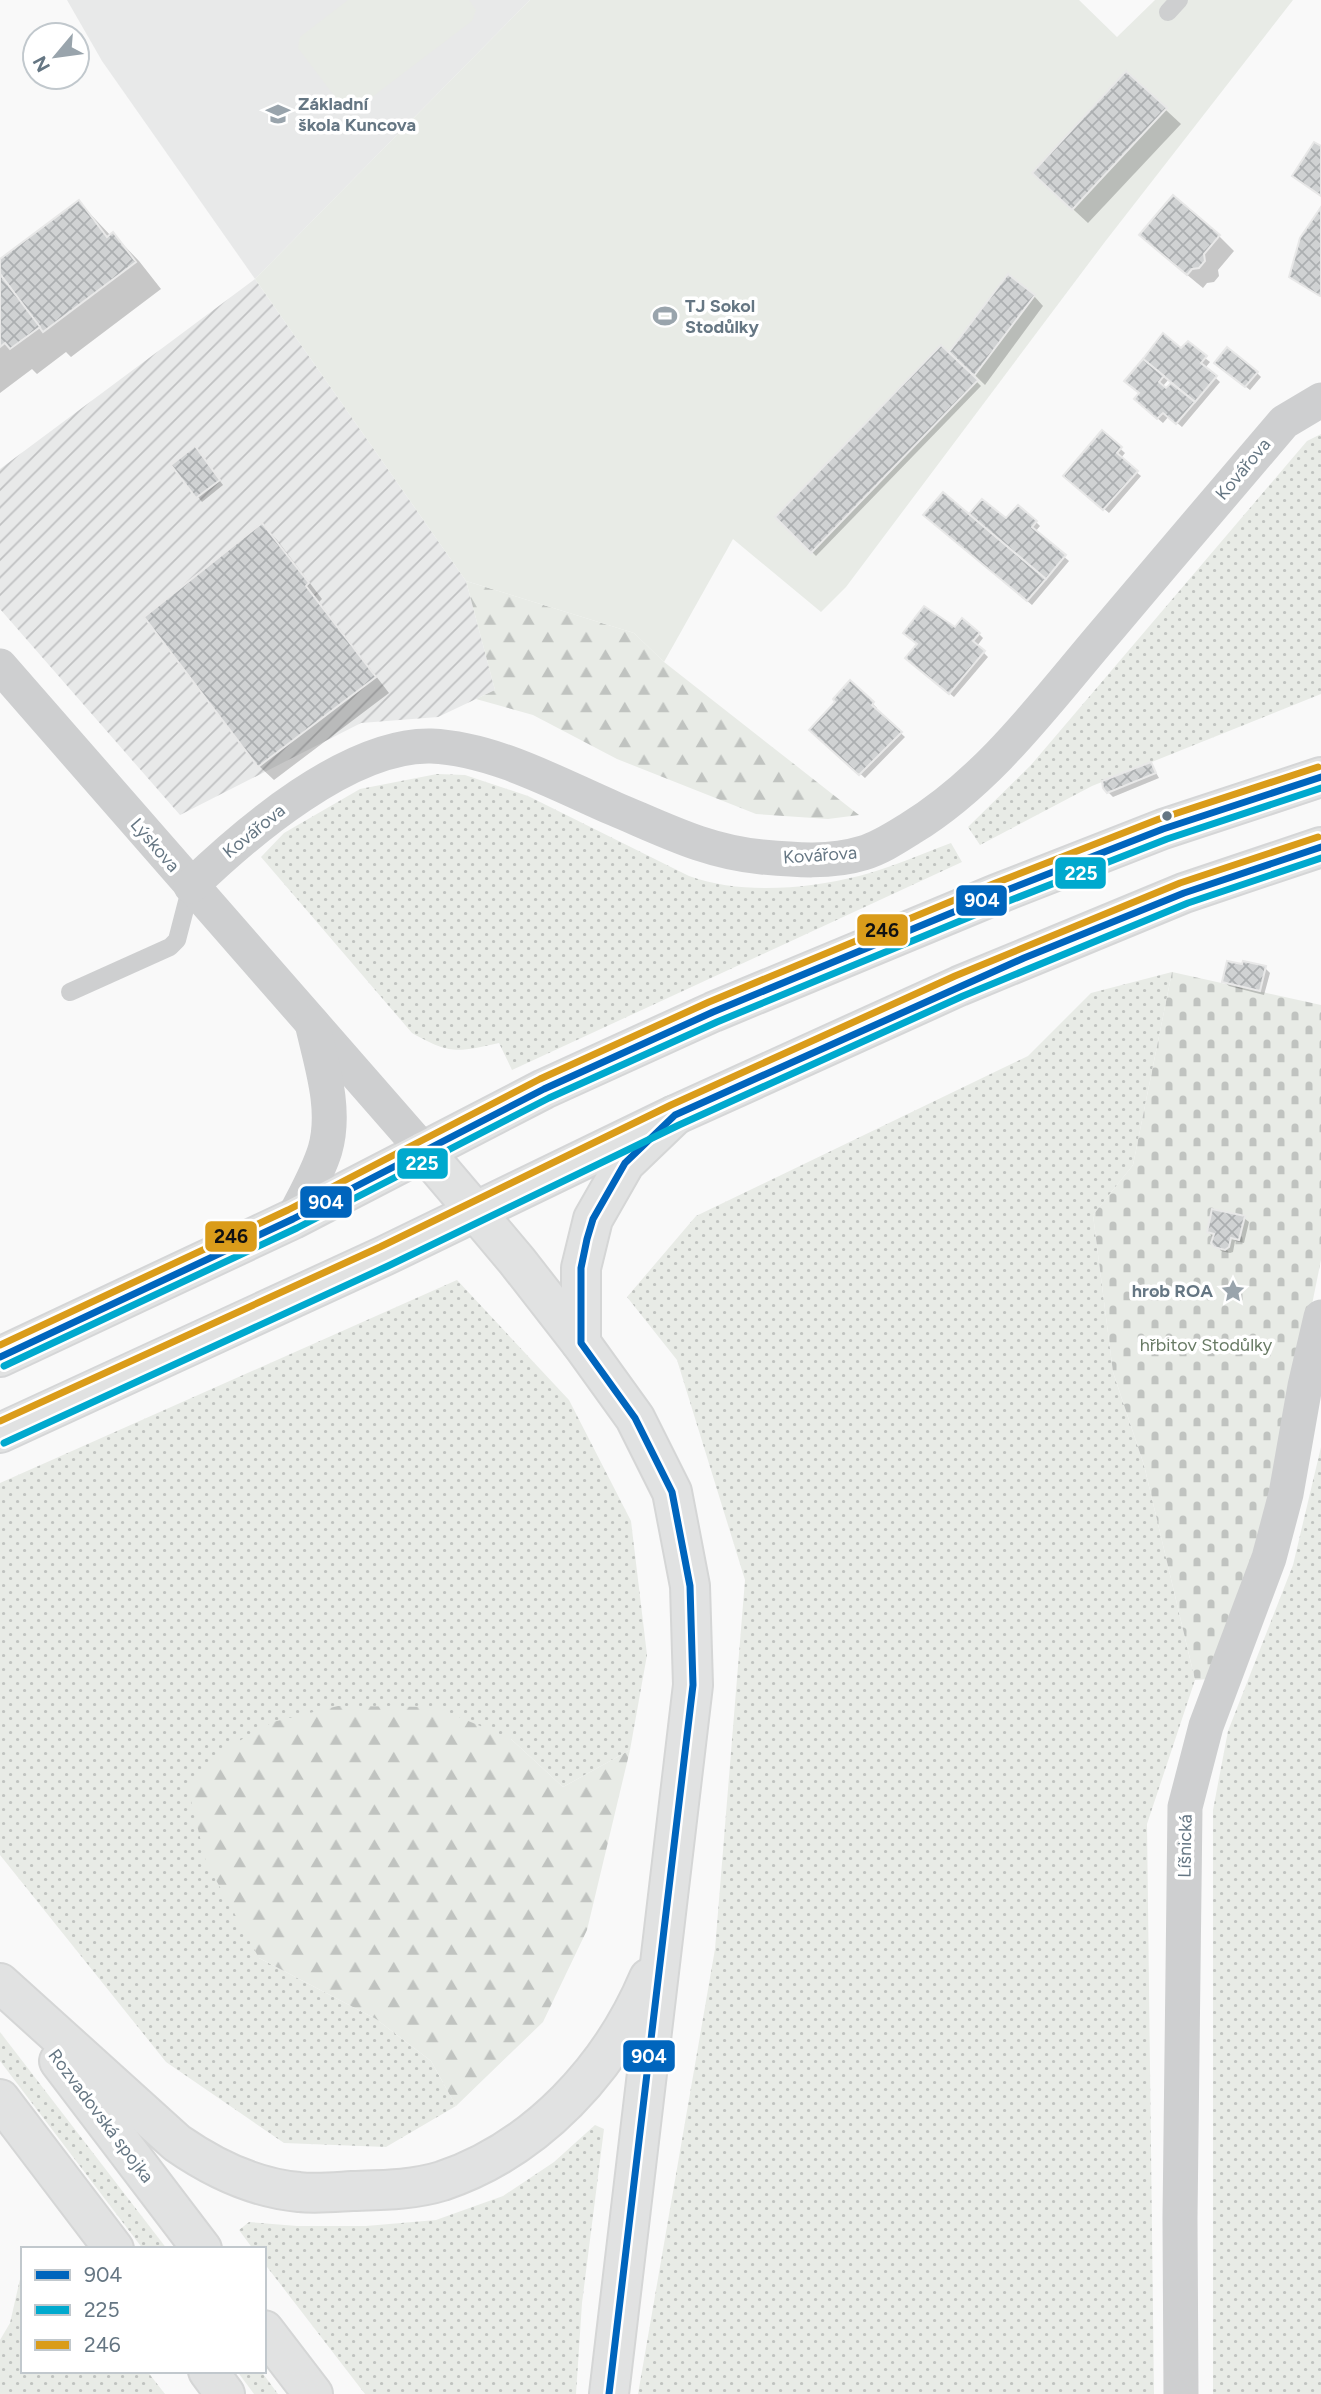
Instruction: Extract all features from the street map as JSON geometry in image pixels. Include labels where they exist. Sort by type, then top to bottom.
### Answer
[{"type":"main road","points":[[0,1357],[293,1219],[544,1089],[750,996],[997,894],[1163,830],[1321,777]]},
{"type":"main road","points":[[0,1433],[384,1256],[675,1115],[1024,958],[1184,893],[1321,847]]},
{"type":"main road","points":[[581,1343],[581,1268],[593,1219],[625,1163],[675,1115]]},
{"type":"main road","points":[[424,1151],[517,1261],[635,1418],[672,1492],[690,1586],[693,1685],[609,2394]]},
{"type":"main road","points":[[0,1984],[154,2124],[200,2159],[225,2172],[262,2185],[300,2193],[396,2190],[441,2181],[478,2165],[523,2137],[574,2095],[599,2065],[634,2011],[655,1963],[666,1926]]},
{"type":"main road","name":"Rozvadovská spojka","points":[[0,1984],[200,2247]]},
{"type":"main road","points":[[0,2099],[112,2247]]},
{"type":"main road","points":[[266,2333],[313,2394]]},
{"type":"main road","points":[[209,2373],[225,2394]]},
{"type":"street","name":"Kovářova","points":[[191,886],[234,844],[275,812],[316,786],[360,764],[395,751],[429,746],[473,753],[514,766],[705,848],[747,856],[811,859],[862,853],[889,842],[942,809],[1001,754],[1284,422],[1321,400]]},
{"type":"street","name":"Lýskova","points":[[0,666],[424,1151]]},
{"type":"street","name":"Lýskova","points":[[293,1219],[324,1151],[329,1125],[328,1099],[312,1023]]},
{"type":"street","name":"Líšnická","points":[[1181,2394],[1180,2218],[1185,1807],[1206,1726],[1269,1558],[1286,1494],[1305,1386],[1321,1317]]},
{"type":"lane","points":[[70,992],[170,947],[177,940],[191,886]]},
{"type":"shaded area","name":"Základní škola Kuncova","points":[[67,0],[530,0],[255,279],[102,61],[91,42],[91,21],[79,21]]},
{"type":"shaded area","points":[[255,279],[466,581],[495,690],[438,717],[361,723],[180,815],[0,609],[0,469]]},
{"type":"green space","points":[[348,0],[469,0],[476,10],[472,21],[355,110],[345,110],[298,48],[300,37]]},
{"type":"green space","name":"TJ Sokol Stodůlky","points":[[530,0],[1079,0],[1117,37],[1155,0],[1293,0],[1104,243],[846,587],[821,612],[733,539],[664,662],[634,633],[466,581],[255,279]]},
{"type":"green space","points":[[1321,434],[1321,694],[1092,786],[980,845],[968,827],[1031,765],[1307,441]]},
{"type":"green space","points":[[466,581],[634,633],[664,662],[859,815],[828,819],[756,814],[617,759],[533,715],[476,699],[495,690]]},
{"type":"green space","points":[[437,774],[465,775],[528,796],[689,876],[731,886],[796,887],[838,881],[882,869],[951,843],[962,862],[512,1070],[499,1043],[454,1050],[436,1045],[412,1033],[261,857],[284,833],[360,789]]},
{"type":"green space","points":[[1172,972],[1133,1165],[1093,1215],[1113,1372],[1144,1465],[1195,1680],[1147,1824],[1154,2394],[638,2394],[715,1949],[745,1580],[677,1360],[627,1297],[696,1216],[1028,1056],[1091,993]]},
{"type":"green space","name":"hřbitov Stodůlky","points":[[1172,972],[1321,1005],[1321,1260],[1269,1517],[1209,1679],[1195,1680],[1144,1465],[1113,1372],[1093,1215],[1133,1165]],"holes":[[[1212,1209],[1245,1216],[1239,1239],[1231,1238],[1229,1247],[1225,1249],[1214,1247],[1211,1243],[1214,1234],[1207,1232]]]},
{"type":"green space","points":[[457,1280],[569,1400],[631,1521],[647,1655],[630,1750],[563,1787],[511,1739],[259,1958],[376,2019],[431,2061],[456,2106],[386,2147],[284,2143],[166,2062],[0,1855],[0,1483]]},
{"type":"green space","points":[[1321,1447],[1321,2394],[1213,2394],[1213,1810],[1228,1731],[1293,1565]]},
{"type":"green space","points":[[338,1706],[435,1707],[511,1739],[563,1787],[630,1750],[587,1930],[543,2022],[456,2106],[431,2061],[376,2019],[259,1958],[206,1862],[187,1784],[223,1750],[273,1722]]},
{"type":"green space","points":[[0,2032],[165,2247],[141,2247],[0,2061]]},
{"type":"green space","points":[[595,2125],[604,2129],[582,2303],[576,2394],[365,2394],[266,2266],[266,2247],[252,2247],[239,2230],[249,2222],[297,2226],[366,2226],[436,2220],[503,2196],[554,2162]]},
{"type":"green space","points":[[21,2275],[21,2373],[149,2373],[165,2394],[0,2394],[0,2340],[10,2323]]},
{"type":"green space","points":[[238,2373],[262,2373],[278,2394],[254,2394]]},
{"type":"building","points":[[1126,71],[1167,108],[1072,210],[1032,173]]},
{"type":"building","points":[[1314,142],[1321,146],[1321,196],[1292,176]]},
{"type":"building","points":[[1173,195],[1220,235],[1204,254],[1205,261],[1187,275],[1139,235]]},
{"type":"building","points":[[79,200],[107,237],[113,232],[136,262],[43,332],[0,274],[0,259]]},
{"type":"building","points":[[1321,207],[1320,296],[1289,277],[1300,238]]},
{"type":"building","points":[[0,274],[40,327],[10,349],[5,343],[0,347]]},
{"type":"building","points":[[1008,274],[1035,295],[974,376],[949,352]]},
{"type":"building","points":[[1163,333],[1181,348],[1188,341],[1207,356],[1201,363],[1217,376],[1195,402],[1143,359]]},
{"type":"building","points":[[941,345],[978,380],[811,553],[775,517]]},
{"type":"building","points":[[1227,347],[1258,372],[1245,387],[1214,363]]},
{"type":"building","points":[[1143,359],[1164,376],[1159,382],[1166,388],[1171,383],[1195,402],[1176,424],[1163,413],[1157,419],[1134,399],[1139,393],[1124,381]]},
{"type":"building","points":[[1102,430],[1122,447],[1117,453],[1138,471],[1103,510],[1063,476]]},
{"type":"building","points":[[195,446],[220,480],[196,498],[171,465]]},
{"type":"building","points":[[943,492],[1046,579],[1027,601],[923,515]]},
{"type":"building","points":[[982,499],[1006,518],[1018,505],[1037,521],[1032,527],[1066,555],[1046,579],[969,514]]},
{"type":"building","points":[[262,523],[309,583],[306,586],[376,677],[258,767],[144,617]]},
{"type":"building","points":[[924,606],[955,627],[962,618],[980,633],[973,641],[985,651],[949,694],[905,658],[917,644],[903,633]]},
{"type":"building","points":[[850,680],[874,702],[872,705],[902,732],[859,775],[809,730],[835,702],[833,699]]},
{"type":"building","points":[[1151,762],[1156,773],[1107,793],[1103,788],[1102,781]]},
{"type":"building","points":[[1227,961],[1266,966],[1260,991],[1222,982]]},
{"type":"building","points":[[1212,1209],[1245,1216],[1239,1240],[1231,1238],[1229,1247],[1225,1250],[1214,1247],[1211,1243],[1214,1234],[1207,1232]]},
{"type":"transit line","name":"246","points":[[0,1345],[288,1210],[540,1079],[709,1002],[993,884],[1159,819],[1318,767]]},
{"type":"transit line","name":"904","points":[[0,1357],[293,1219],[544,1089],[713,1012],[997,894],[1163,829],[1321,777]]},
{"type":"transit line","name":"225","points":[[4,1366],[297,1228],[549,1098],[717,1022],[1001,904],[1167,839],[1321,788]]},
{"type":"transit line","name":"246","points":[[0,1421],[380,1247],[671,1105],[955,976],[1180,883],[1318,837]]},
{"type":"transit line","name":"904","points":[[609,2394],[693,1685],[690,1586],[672,1492],[635,1418],[581,1343],[581,1268],[593,1219],[625,1163],[675,1115],[1024,958],[1184,893],[1321,847]]},
{"type":"transit line","name":"225","points":[[4,1443],[388,1266],[679,1125],[963,996],[1188,903],[1321,858]]},
{"type":"place","name":"Základní škola Kuncova","points":[[278,114]]},
{"type":"place","name":"TJ Sokol Stodůlky","points":[[665,316]]},
{"type":"place","name":"hrob ROA","points":[[1233,1291]]}]
